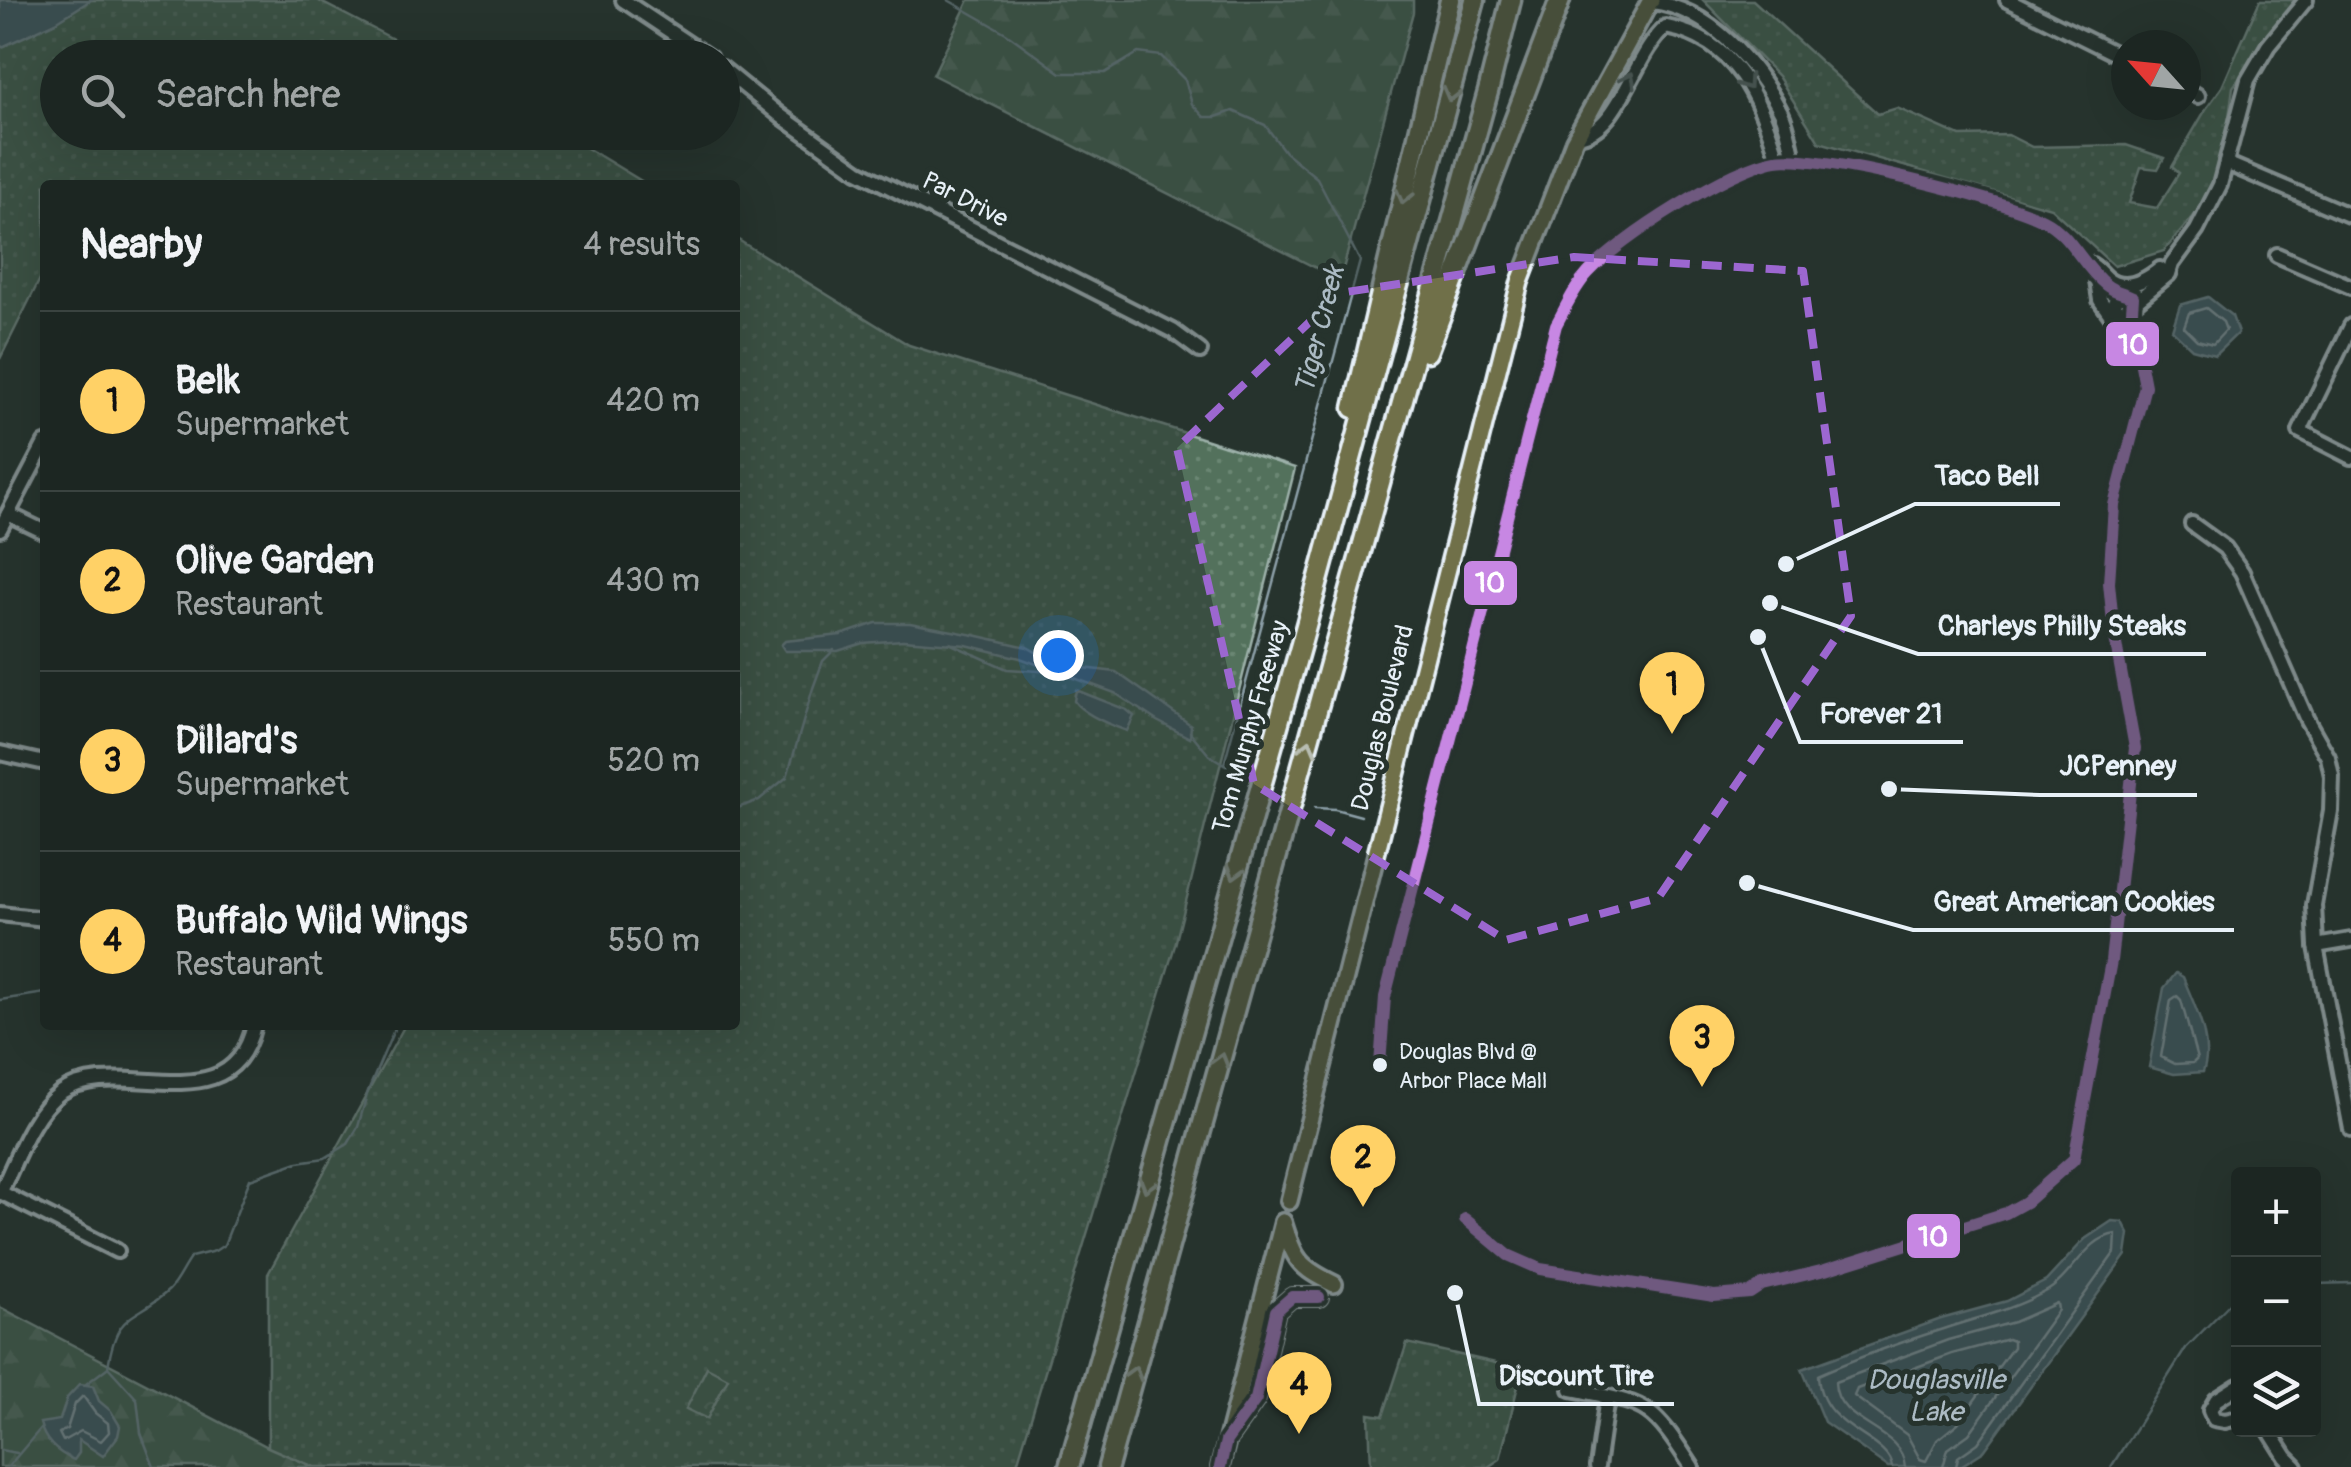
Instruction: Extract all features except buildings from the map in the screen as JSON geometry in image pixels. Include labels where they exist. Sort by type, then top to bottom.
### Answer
[{"type":"highway","points":[[1301,644],[1450,0]]},
{"type":"highway","name":"Tom Murphy Freeway","points":[[1069,1467],[1301,644],[1475,0]]},
{"type":"highway","points":[[1108,1467],[1511,0]]},
{"type":"highway","points":[[1391,446],[1560,0]]},
{"type":"main road","name":"Douglas Boulevard","points":[[1289,1202],[1516,296],[1577,136],[1655,1]]},
{"type":"main road","name":"Douglas Boulevard","points":[[1220,1467],[1283,1222]]},
{"type":"main road","points":[[1283,1222],[1294,1256],[1306,1271],[1334,1284]]},
{"type":"main road","points":[[1226,1442],[1256,1400],[1276,1311],[1292,1297],[1319,1297]]},
{"type":"street","points":[[623,0],[688,40]]},
{"type":"street","points":[[1686,0],[1688,6],[1713,21],[1714,29]]},
{"type":"street","points":[[2007,0],[2111,52]]},
{"type":"street","points":[[2120,305],[2153,279],[2197,230],[2220,186],[2248,80],[2268,46],[2306,0]]},
{"type":"street","points":[[1655,1],[1714,29],[1754,66],[1783,116],[1794,158]]},
{"type":"street","points":[[1655,1],[1683,30]]},
{"type":"street","points":[[1577,136],[1589,134],[1607,122],[1651,39],[1666,27],[1701,38],[1734,65],[1762,107],[1778,160]]},
{"type":"street","name":"Par Drive","points":[[740,83],[858,171],[1173,331],[1200,351]]},
{"type":"street","points":[[2226,163],[2351,216]]},
{"type":"street","points":[[2277,254],[2351,287]]},
{"type":"street","points":[[2130,338],[2120,305],[2087,265],[2095,265],[2110,282],[2123,286],[2148,278],[2166,266]]},
{"type":"street","points":[[2120,305],[2138,353],[2136,327],[2140,310],[2169,274],[2166,266]]},
{"type":"street","points":[[2120,305],[2158,284]]},
{"type":"street","points":[[2351,326],[2300,431],[2351,456]]},
{"type":"street","points":[[0,529],[40,453]]},
{"type":"street","points":[[8,514],[40,530]]},
{"type":"street","points":[[2192,524],[2225,548],[2242,572],[2307,720],[2328,757],[2331,811],[2314,906],[2316,946],[2351,1129]]},
{"type":"street","points":[[0,753],[40,763]]},
{"type":"street","points":[[0,914],[40,918]]},
{"type":"street","points":[[2316,946],[2351,940]]},
{"type":"street","points":[[117,1251],[0,1192],[40,1114],[62,1092],[87,1082],[194,1082],[215,1076],[242,1056],[252,1030]]},
{"type":"street","name":"Douglas Boulevard","points":[[1283,1222],[1289,1202]]},
{"type":"street","points":[[1571,1389],[1632,1401],[1654,1412],[1692,1467]]},
{"type":"street","points":[[2231,1390],[2216,1400],[2210,1410],[2214,1419],[2231,1420]]},
{"type":"street","points":[[1597,1467],[1607,1397]]},
{"type":"street","points":[[2273,1437],[2296,1467]]},
{"type":"highlighted area","points":[[1574,257],[1803,271],[1851,616],[1658,898],[1506,940],[1254,784],[1177,448],[1340,293]]},
{"type":"green space","points":[[0,0],[317,0],[395,40],[40,40],[40,150],[590,150],[640,180],[40,180],[40,279],[0,359]]},
{"type":"green space","points":[[969,0],[1413,0],[1413,12],[1340,280],[933,75]]},
{"type":"green space","points":[[1703,0],[1753,0],[1878,114],[1897,108],[1960,136],[2008,135],[2032,147],[2126,145],[2164,158],[2158,169],[2141,167],[2129,203],[2157,208],[2179,173],[2172,167],[2222,87],[2260,0],[2296,0],[2233,87],[2220,185],[2164,251],[2114,266],[2051,208],[1819,142],[1778,76]]},
{"type":"green space","points":[[740,241],[909,345],[1295,468],[1175,945],[1016,1467],[314,1467],[268,1448],[268,1274],[402,1030],[740,1030]]},
{"type":"green space","points":[[0,1307],[268,1447],[314,1467],[0,1467]]},
{"type":"green space","points":[[1407,1343],[1522,1369],[1500,1459],[1488,1467],[1371,1467],[1369,1414],[1383,1416]]},
{"type":"green space","points":[[707,1367],[728,1378],[707,1419],[686,1409]]},
{"type":"water","points":[[0,0],[91,0],[56,22],[0,48]]},
{"type":"water","points":[[2208,297],[2232,316],[2238,333],[2215,355],[2192,349],[2172,330],[2180,305]]},
{"type":"water","points":[[876,623],[910,623],[974,635],[1027,647],[1059,665],[1116,672],[1191,725],[1190,738],[1115,693],[1020,658],[966,645],[903,640],[863,643],[838,651],[785,651],[781,645],[785,641],[841,635]]},
{"type":"water","points":[[1076,690],[1127,710],[1134,716],[1127,731],[1084,711],[1074,701]]},
{"type":"water","points":[[2176,973],[2183,977],[2201,1024],[2206,1048],[2203,1072],[2174,1074],[2149,1067],[2164,988]]},
{"type":"water","name":"Douglasville Lake","points":[[2112,1221],[2123,1222],[2129,1234],[2126,1255],[1984,1451],[1959,1467],[1888,1467],[1824,1422],[1802,1369],[1941,1319],[2007,1301],[2046,1281],[2085,1239]]},
{"type":"water","points":[[80,1384],[93,1386],[99,1401],[120,1426],[118,1436],[103,1456],[79,1440],[79,1453],[74,1460],[52,1446],[40,1423],[60,1420],[67,1398]]},
{"type":"waterway","name":"Tiger Creek","points":[[948,0],[1006,33],[1061,73],[1105,73],[1138,53],[1161,56],[1185,80],[1192,104],[1204,117],[1233,111],[1265,125],[1285,152],[1317,178],[1360,261],[1224,764]]},
{"type":"waterway","points":[[949,643],[1007,669],[1055,672]]},
{"type":"waterway","points":[[740,807],[759,800],[787,777],[813,688],[823,661],[834,650]]},
{"type":"waterway","points":[[1190,732],[1209,755],[1231,768]]},
{"type":"waterway","points":[[1315,808],[1361,816]]},
{"type":"waterway","points":[[0,1000],[40,994]]},
{"type":"waterway","points":[[154,1467],[141,1433],[137,1399],[108,1367],[116,1335],[128,1319],[169,1290],[191,1257],[224,1245],[250,1179],[298,1162],[325,1158],[348,1144],[394,1030]]},
{"type":"waterway","points":[[2321,1284],[2351,1283]]},
{"type":"waterway","points":[[2111,1467],[2186,1348],[2231,1302]]},
{"type":"waterway","points":[[86,1384],[107,1368]]},
{"type":"waterway","points":[[8,1467],[41,1428]]},
{"type":"waterway","points":[[0,1450],[17,1453]]},
{"type":"transit line","name":"10","points":[[1380,1065],[1385,997],[1556,325],[1588,273],[1624,242],[1677,206],[1732,176],[1776,160],[1830,163],[1910,180],[2022,211],[2053,226],[2106,285],[2133,297],[2130,338],[2145,386],[2114,505],[2109,583],[2135,748],[2111,961],[2074,1159],[2026,1202],[2006,1213],[1825,1270],[1762,1285],[1750,1293],[1714,1296],[1540,1269],[1508,1255],[1465,1219]]},
{"type":"transit line","name":"10","points":[[1220,1467],[1226,1441],[1256,1399],[1276,1311],[1292,1297],[1319,1297]]},
{"type":"place","name":"Taco Bell","points":[[1786,564]]},
{"type":"place","name":"Charleys Philly Steaks","points":[[1770,603]]},
{"type":"place","name":"Forever 21","points":[[1758,637]]},
{"type":"place","name":"Belk","points":[[1672,734]]},
{"type":"place","name":"JCPenney","points":[[1889,789]]},
{"type":"place","name":"Great American Cookies","points":[[1747,883]]},
{"type":"place","name":"Douglas Blvd @ Arbor Place Mall","points":[[1380,1065]]},
{"type":"place","name":"Dillard's","points":[[1702,1087]]},
{"type":"place","name":"Olive Garden","points":[[1363,1207]]},
{"type":"place","name":"Discount Tire","points":[[1455,1293]]},
{"type":"place","name":"Buffalo Wild Wings","points":[[1299,1434]]}]
